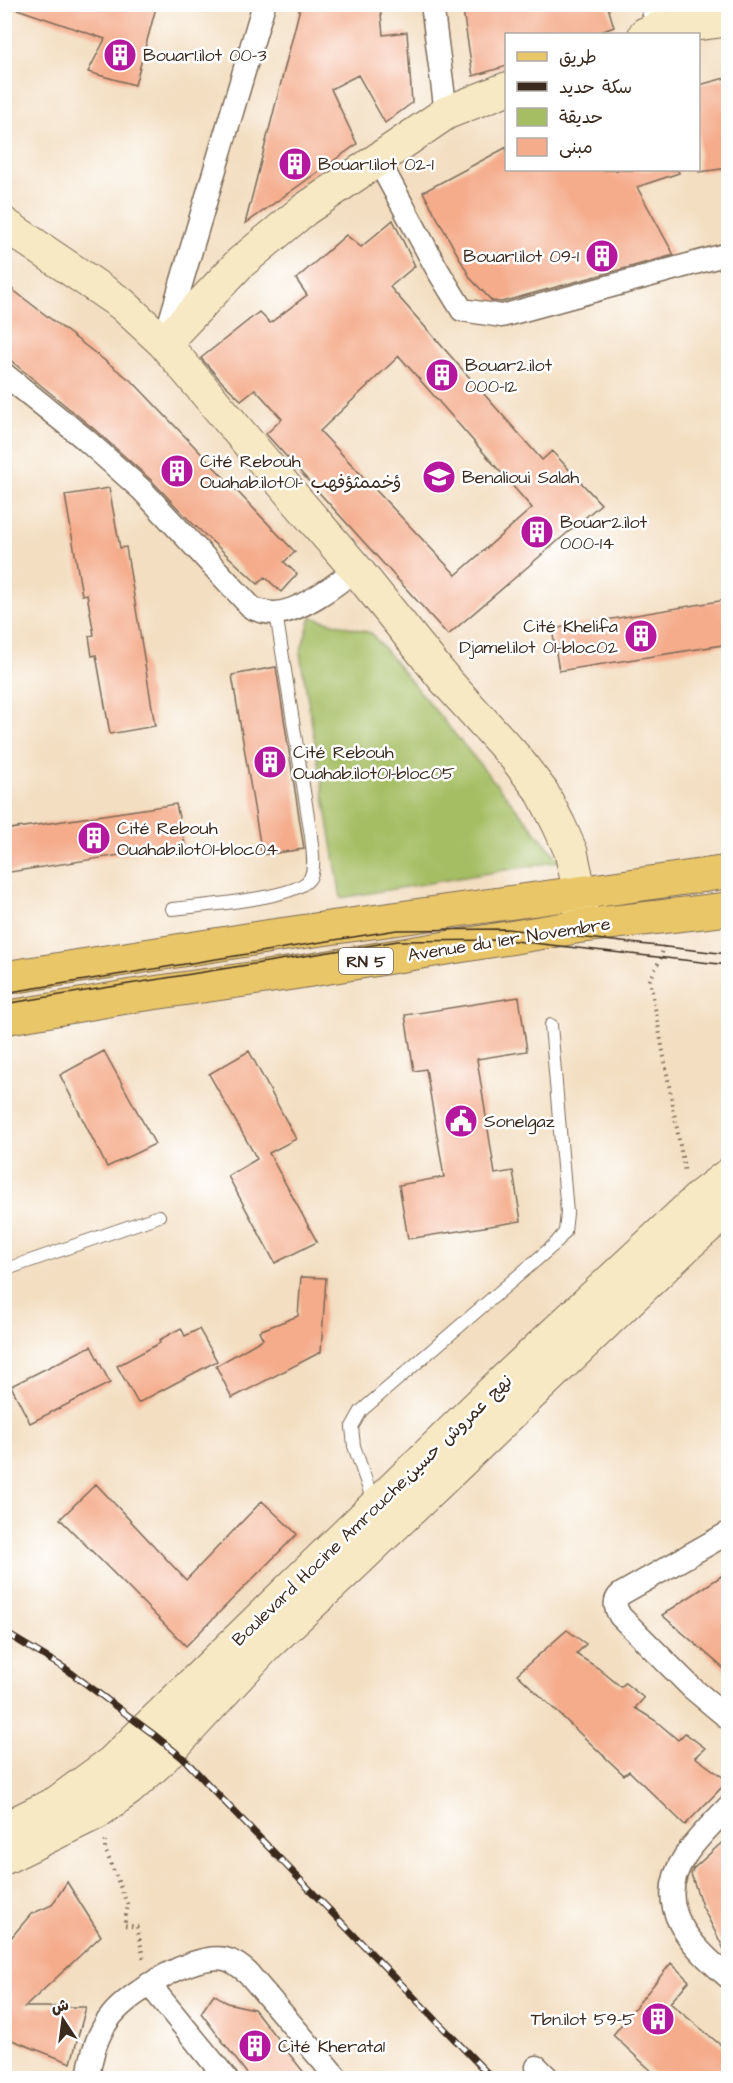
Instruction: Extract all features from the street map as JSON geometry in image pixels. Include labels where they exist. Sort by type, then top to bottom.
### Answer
[{"type":"main road","points":[[651,23],[729,20]]},
{"type":"main road","points":[[164,343],[240,263],[304,210],[446,113],[505,90]]},
{"type":"main road","points":[[4,224],[122,304],[164,343],[292,496],[356,568],[446,681],[515,757],[542,792],[570,852],[580,893],[582,926]]},
{"type":"main road","name":"Avenue du 1er Novembre","points":[[4,978],[272,936],[729,872]]},
{"type":"main road","name":"Avenue du 1er Novembre","points":[[4,1018],[132,996],[293,974],[582,926],[729,909]]},
{"type":"main road","name":"Boulevard Hocine Amrouche;نهج عمروش حسين","points":[[4,1829],[56,1803],[112,1762],[497,1387],[691,1206],[729,1175]]},
{"type":"main road","name":"Boulevard Hocine Amrouche;نهج عمروش حسين","points":[[4,1858],[62,1831],[129,1789],[160,1761],[266,1646],[351,1568],[688,1244],[729,1209]]},
{"type":"street","points":[[164,343],[264,4]]},
{"type":"street","points":[[432,4],[446,113]]},
{"type":"street","points":[[378,160],[462,310],[501,316],[729,254]]},
{"type":"street","points":[[4,374],[86,439],[142,490],[252,608],[262,612],[276,613],[295,608],[330,590],[356,568]]},
{"type":"street","points":[[729,1533],[621,1594],[616,1598],[615,1603],[620,1616],[692,1688],[729,1718]]},
{"type":"street","points":[[729,1807],[686,1854],[676,1871],[673,1902],[686,1934],[699,1952],[729,1977]]},
{"type":"street","points":[[88,2079],[93,2051],[111,2015],[149,1984],[204,1959],[225,1959],[238,1964],[248,1973],[337,2079]]},
{"type":"street","points":[[149,1984],[226,2079]]},
{"type":"lane","points":[[172,909],[259,899],[292,891],[302,887],[312,873],[311,836],[276,613]]},
{"type":"lane","points":[[375,1505],[354,1446],[352,1427],[361,1411],[555,1244],[565,1232],[567,1213],[551,1025]]},
{"type":"lane","points":[[4,1270],[159,1216]]},
{"type":"path","points":[[662,917],[664,947],[650,980],[691,1206]]},
{"type":"path","points":[[107,1804],[105,1849],[128,1906],[124,1925],[137,1927],[149,1984]]},
{"type":"green space","points":[[311,617],[371,633],[560,861],[341,898],[300,653]]},
{"type":"building","name":"Bouar1.ilot 00-3","points":[[14,4],[157,4],[135,85],[88,72],[105,39],[14,8]]},
{"type":"building","name":"Bouar1.ilot 02-1","points":[[301,4],[380,4],[383,35],[407,32],[412,103],[385,123],[358,75],[331,89],[357,144],[245,224]]},
{"type":"building","points":[[462,4],[607,4],[614,27],[599,33],[505,33],[505,67],[473,76]]},
{"type":"building","points":[[729,77],[729,168],[699,172],[700,85]]},
{"type":"building","points":[[505,148],[505,171],[678,171],[679,173],[637,187],[674,255],[501,302],[492,301],[471,279],[423,192]]},
{"type":"building","name":"Benalioui Salah","points":[[393,220],[415,266],[390,287],[542,460],[552,451],[601,504],[448,635],[266,434],[282,419],[255,389],[241,400],[201,358],[259,312],[270,323],[307,295],[296,279],[346,235],[361,247]],"holes":[[[399,356],[532,508],[456,575],[320,431]]]},
{"type":"building","name":"Cité Rebouh Ouahab.ilot01- ؤخممثؤفهب","points":[[4,283],[134,383],[295,552],[284,562],[297,574],[281,592],[265,577],[258,584],[190,521],[151,480],[94,429],[4,355]]},
{"type":"building","points":[[109,488],[120,548],[126,547],[155,726],[110,734],[96,655],[92,656],[89,636],[94,635],[87,594],[82,595],[65,495]]},
{"type":"building","name":"Cité Khelifa Djamel.ilot 01-bloc02","points":[[725,600],[729,644],[559,671],[552,629]]},
{"type":"building","name":"Cité Rebouh Ouahab.ilot01-bloc05","points":[[276,667],[304,849],[262,855],[232,675]]},
{"type":"building","name":"Cité Rebouh Ouahab.ilot01-bloc04","points":[[176,804],[185,845],[4,873],[4,830]]},
{"type":"building","name":"Sonelgaz","points":[[519,997],[527,1051],[477,1059],[495,1174],[513,1171],[521,1221],[408,1239],[399,1185],[444,1177],[426,1069],[414,1071],[405,1015]]},
{"type":"building","points":[[104,1051],[155,1144],[107,1167],[60,1075]]},
{"type":"building","points":[[249,1051],[296,1139],[269,1153],[317,1242],[275,1263],[228,1176],[257,1159],[209,1074]]},
{"type":"building","points":[[301,1277],[326,1278],[321,1352],[232,1398],[216,1366],[263,1339],[259,1331],[298,1316]]},
{"type":"building","points":[[181,1328],[185,1336],[199,1329],[217,1361],[138,1403],[117,1366],[160,1343],[159,1340]]},
{"type":"building","points":[[91,1346],[110,1383],[30,1423],[11,1386]]},
{"type":"building","points":[[96,1484],[186,1580],[262,1501],[297,1534],[186,1646],[60,1519]]},
{"type":"building","points":[[729,1571],[729,1673],[662,1615]]},
{"type":"building","points":[[567,1630],[586,1644],[576,1654],[621,1687],[625,1683],[644,1698],[635,1708],[656,1721],[678,1740],[685,1733],[705,1748],[695,1757],[728,1781],[685,1825],[629,1771],[624,1775],[517,1674]]},
{"type":"building","points":[[729,1836],[729,1959],[702,1906],[691,1874],[693,1869]]},
{"type":"building","points":[[67,1882],[101,1936],[25,2007],[86,2007],[71,2063],[4,2037],[4,1946],[31,1914],[52,1905]]},
{"type":"building","name":"Tbn.ilot 59-5","points":[[671,1963],[689,1981],[670,2003],[729,2052],[729,2079],[660,2079],[613,2035]]},
{"type":"building","name":"Cité Kherata1","points":[[214,1994],[227,2003],[254,2009],[309,2079],[251,2079],[201,2013]]},
{"type":"tram line","points":[[4,993],[397,930],[507,929],[728,954]]},
{"type":"tram line","points":[[4,1004],[398,941],[506,940],[728,965]]},
{"type":"railway","points":[[4,1632],[66,1669],[153,1734],[184,1759],[221,1798]]},
{"type":"railway","points":[[222,1799],[492,2078]]},
{"type":"place","name":"Bouar1.ilot 00-3","points":[[120,55]]},
{"type":"place","name":"Bouar1.ilot 02-1","points":[[295,164]]},
{"type":"place","name":"Bouar1.ilot 09-1","points":[[602,256]]},
{"type":"place","name":"Bouar2.ilot 000-12","points":[[442,375]]},
{"type":"place","name":"Cité Rebouh Ouahab.ilot01- ؤخممثؤفهب","points":[[177,471]]},
{"type":"place","name":"Benalioui Salah","points":[[439,477]]},
{"type":"place","name":"Bouar2.ilot 000-14","points":[[537,532]]},
{"type":"place","name":"Cité Khelifa Djamel.ilot 01-bloc02","points":[[641,636]]},
{"type":"place","name":"Cité Rebouh Ouahab.ilot01-bloc05","points":[[270,762]]},
{"type":"place","name":"Cité Rebouh Ouahab.ilot01-bloc04","points":[[94,838]]},
{"type":"place","name":"Sonelgaz","points":[[461,1121]]},
{"type":"place","name":"Tbn.ilot 59-5","points":[[658,2019]]},
{"type":"place","name":"Cité Kherata1","points":[[255,2046]]}]
